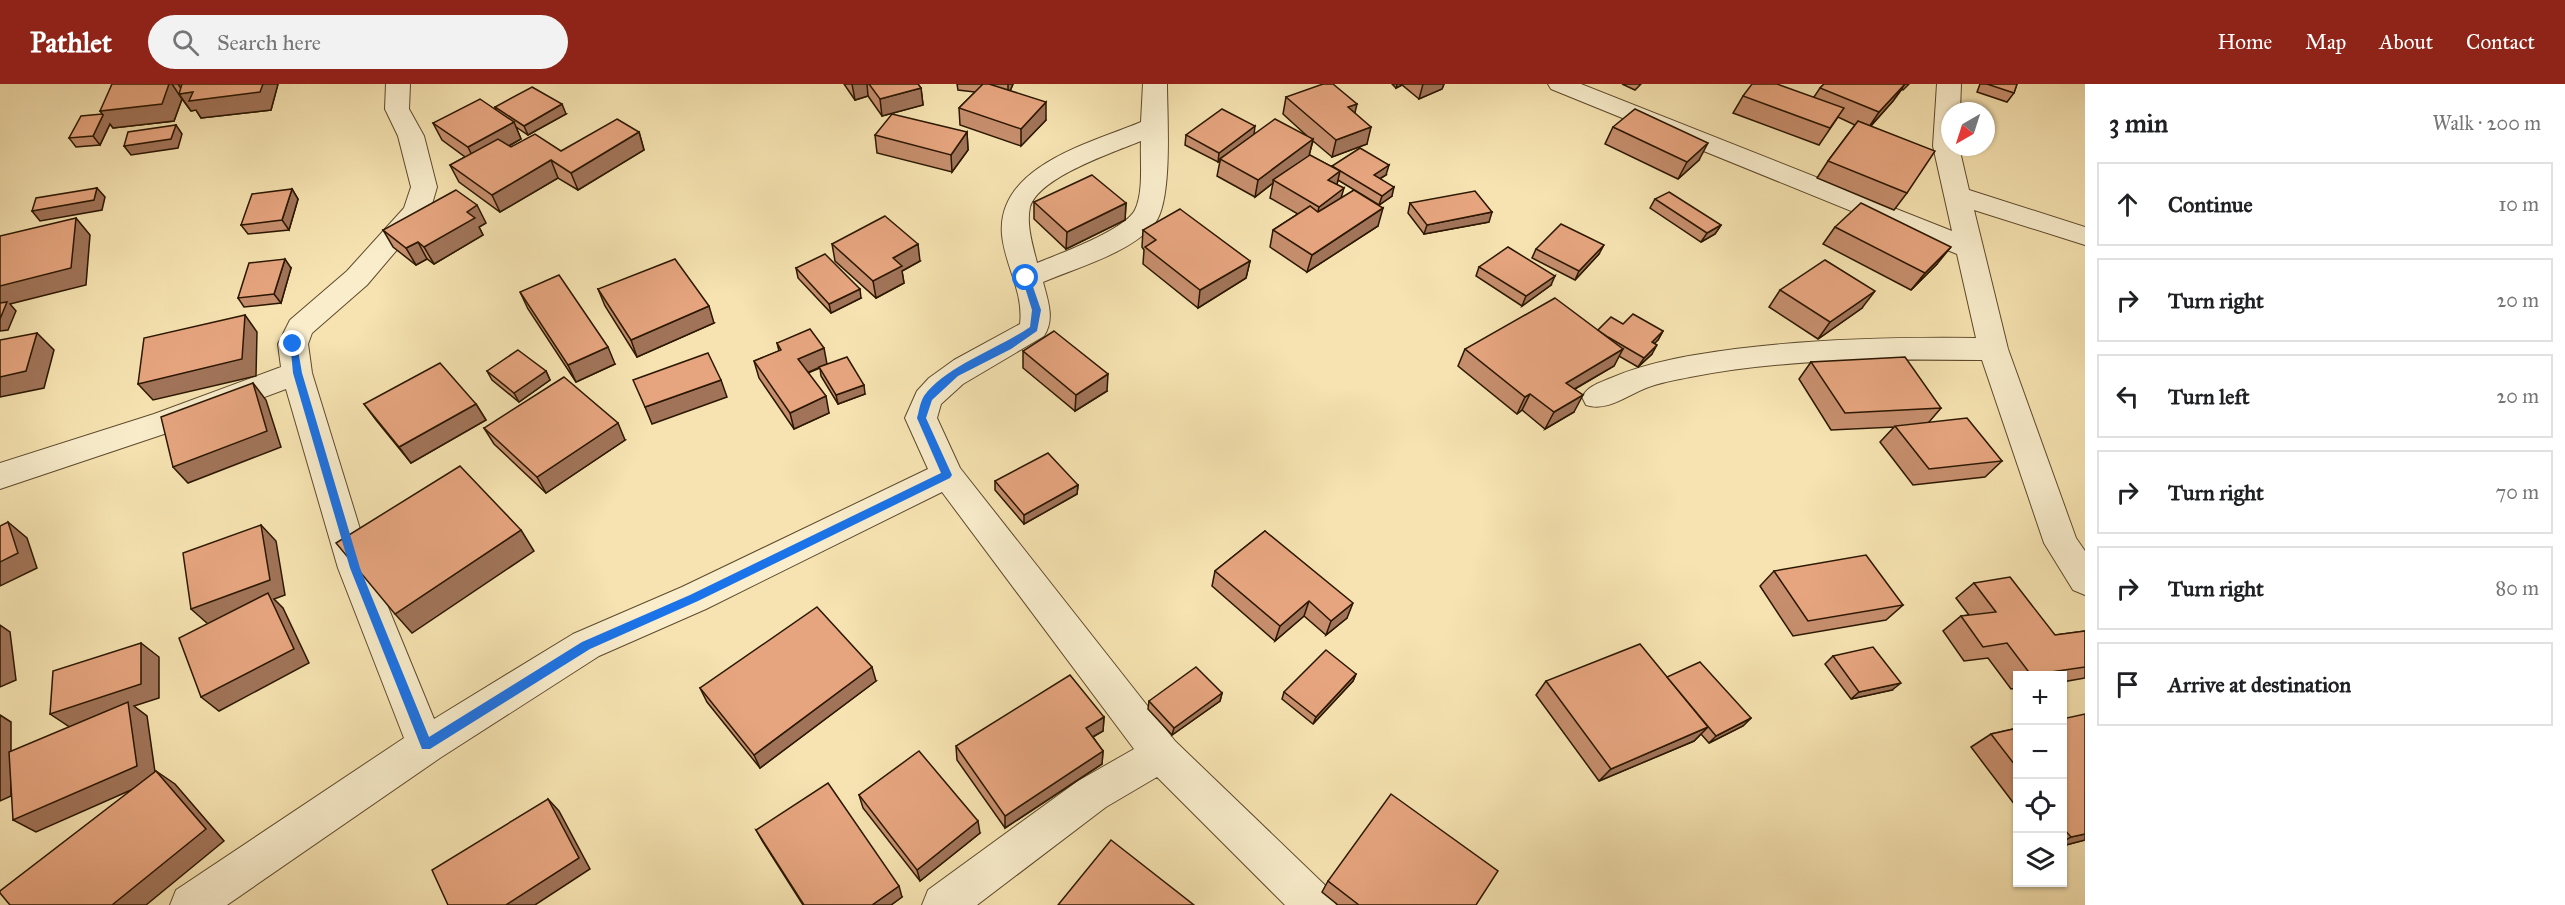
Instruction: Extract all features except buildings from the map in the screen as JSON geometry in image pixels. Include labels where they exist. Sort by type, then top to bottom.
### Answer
[{"type":"street","points":[[398,84],[397,109],[411,136],[424,187],[417,211],[357,278],[300,327],[293,344],[297,373],[355,568],[426,745]]},
{"type":"street","points":[[1026,278],[1082,255],[1119,236],[1146,217],[1152,200],[1155,84]]},
{"type":"street","points":[[1560,84],[1968,248]]},
{"type":"street","points":[[1949,84],[1946,146],[1968,248],[1994,349],[2061,543],[2085,580]]},
{"type":"street","points":[[1155,126],[1057,168],[1029,187],[1017,207],[1016,235],[1036,310],[1034,329],[1008,346],[955,374],[928,399],[921,418],[947,475],[1161,754],[1315,905]]},
{"type":"street","points":[[1956,195],[2085,236]]},
{"type":"street","points":[[1597,397],[1640,378],[1690,366],[1781,354],[1874,348],[1994,349]]},
{"type":"street","points":[[0,476],[165,422],[297,373]]},
{"type":"street","points":[[191,905],[322,819],[426,745],[586,645],[694,598],[947,475]]},
{"type":"street","points":[[943,905],[1092,794],[1161,754]]},
{"type":"route","points":[[293,344],[297,373],[355,568],[426,745],[586,645],[694,598],[947,475],[921,418],[928,399],[955,374],[1008,346],[1034,329],[1036,310],[1026,278]]}]
